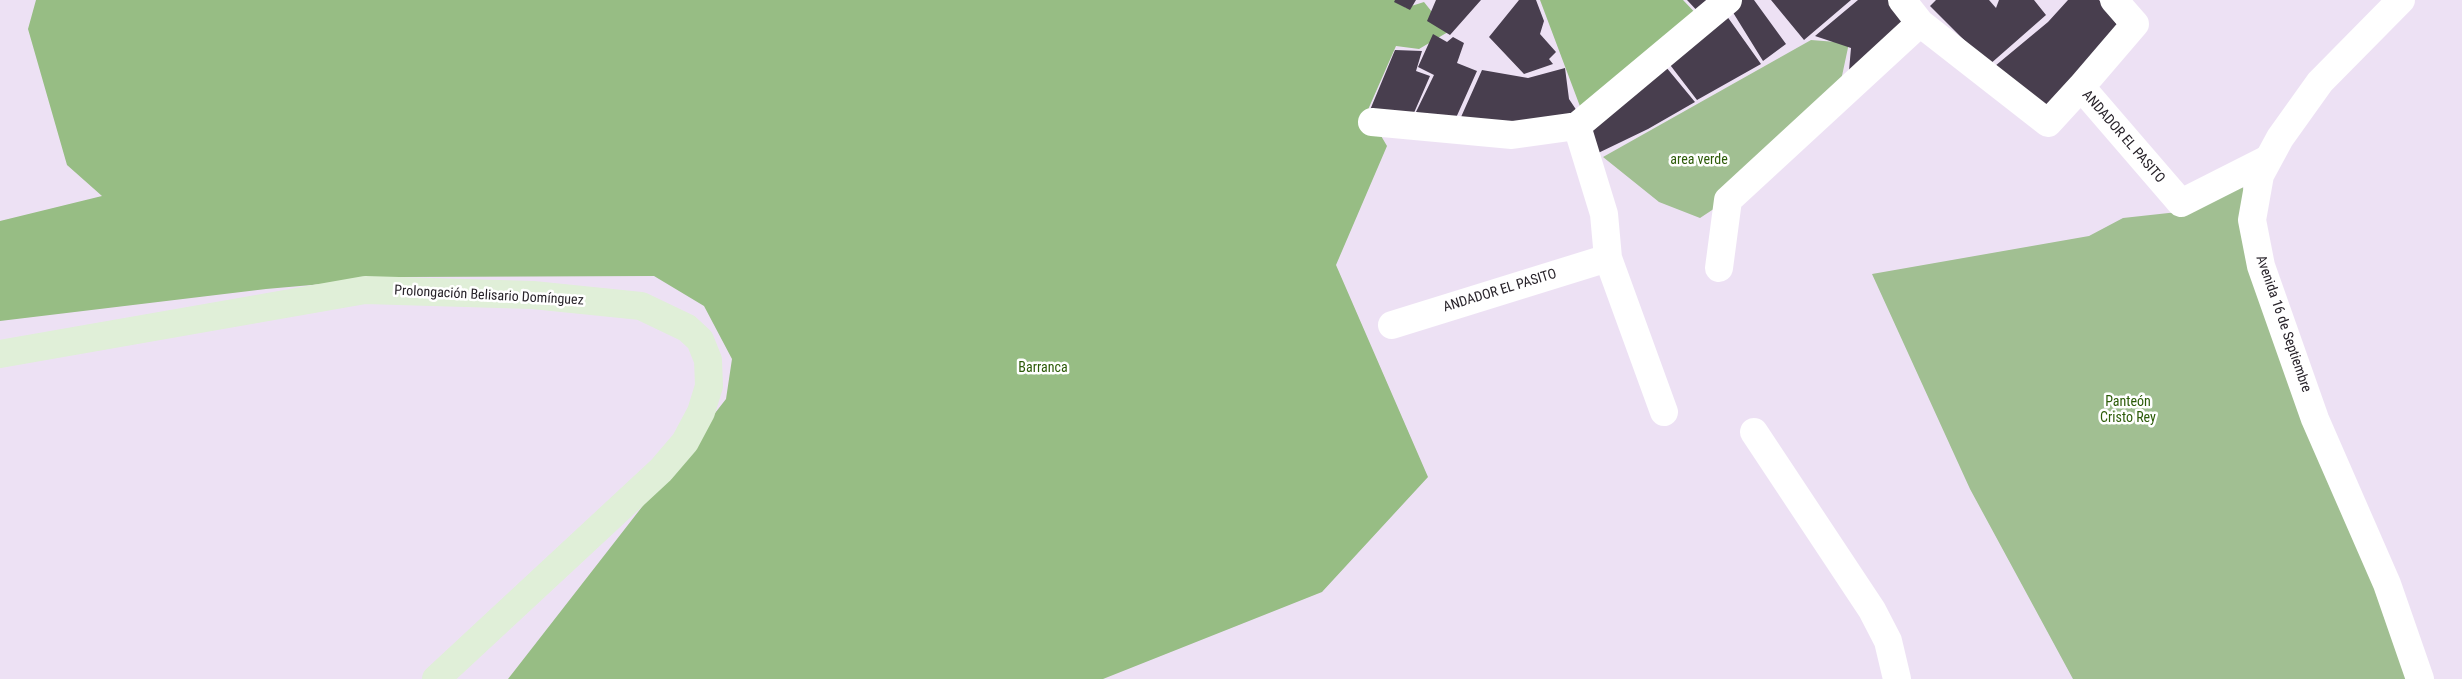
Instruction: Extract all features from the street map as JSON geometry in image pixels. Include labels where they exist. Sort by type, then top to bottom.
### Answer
[{"type":"main road","name":"Prolongación Belisario Domínguez","points":[[0,354],[365,290],[533,295],[641,306],[688,328],[700,340],[708,360],[709,386],[701,412],[685,442],[661,470],[436,679]]},
{"type":"street","points":[[1372,122],[1512,135],[1577,126],[1728,0]]},
{"type":"street","name":"ANDADOR EL PASITO","points":[[1902,0],[1920,23],[2048,123],[2081,87],[2181,203],[2268,159]]},
{"type":"street","points":[[2081,87],[2135,24],[2114,0]]},
{"type":"street","name":"Avenida 16 de Septiembre","points":[[2401,0],[2320,82],[2268,159],[2260,175],[2252,220],[2261,266],[2315,419],[2387,584],[2420,679]]},
{"type":"street","points":[[1719,268],[1728,200],[1920,23]]},
{"type":"street","points":[[1577,126],[1604,214],[1608,258],[1664,412]]},
{"type":"street","name":"ANDADOR EL PASITO","points":[[1392,325],[1608,258]]},
{"type":"street","points":[[1754,432],[1872,610],[1888,641],[1897,679]]},
{"type":"green space","name":"Barranca","points":[[36,0],[1410,0],[1405,8],[1424,2],[1448,32],[1419,49],[1396,46],[1367,112],[1387,146],[1336,265],[1428,477],[1322,592],[1103,679],[508,679],[726,399],[732,359],[704,306],[654,276],[402,277],[266,289],[0,321],[0,221],[102,196],[67,165],[28,29]]},
{"type":"green space","points":[[1540,0],[1683,0],[1703,21],[1581,109]]},
{"type":"green space","name":"area verde","points":[[1811,40],[1849,43],[1833,118],[1785,162],[1700,218],[1659,202],[1603,157]]},
{"type":"green space","name":"Panteón Cristo Rey","points":[[2242,185],[2346,509],[2416,679],[2073,679],[1970,489],[1872,274],[2089,236],[2123,218],[2196,210]]},
{"type":"building","points":[[1395,0],[1416,0],[1410,10],[1394,2]]},
{"type":"building","points":[[1436,0],[1481,0],[1450,35],[1427,21]]},
{"type":"building","points":[[1519,0],[1536,0],[1544,21],[1540,34],[1556,52],[1549,59],[1553,64],[1524,74],[1489,37]]},
{"type":"building","points":[[1687,0],[1721,0],[1702,16]]},
{"type":"building","points":[[1735,0],[1754,0],[1786,44],[1763,61],[1729,6]]},
{"type":"building","points":[[1771,0],[1851,0],[1804,40]]},
{"type":"building","points":[[1858,0],[1888,0],[1910,25],[1848,82],[1851,48],[1815,36]]},
{"type":"building","points":[[1936,0],[1989,0],[1996,8],[1999,0],[2034,0],[2046,15],[1989,65],[1930,6]]},
{"type":"building","points":[[2068,0],[2099,0],[2121,30],[2039,116],[1995,66],[2048,22]]},
{"type":"building","points":[[1724,12],[1761,64],[1697,100],[1664,57]]},
{"type":"building","points":[[1433,34],[1447,42],[1453,37],[1464,43],[1457,63],[1477,71],[1451,129],[1415,114],[1434,75],[1418,67]]},
{"type":"building","points":[[1395,50],[1422,51],[1416,71],[1430,76],[1410,122],[1370,110]]},
{"type":"building","points":[[1661,61],[1695,102],[1648,129],[1594,155],[1587,130]]},
{"type":"building","points":[[1565,68],[1569,99],[1577,111],[1522,130],[1457,126],[1482,70],[1528,78]]}]
